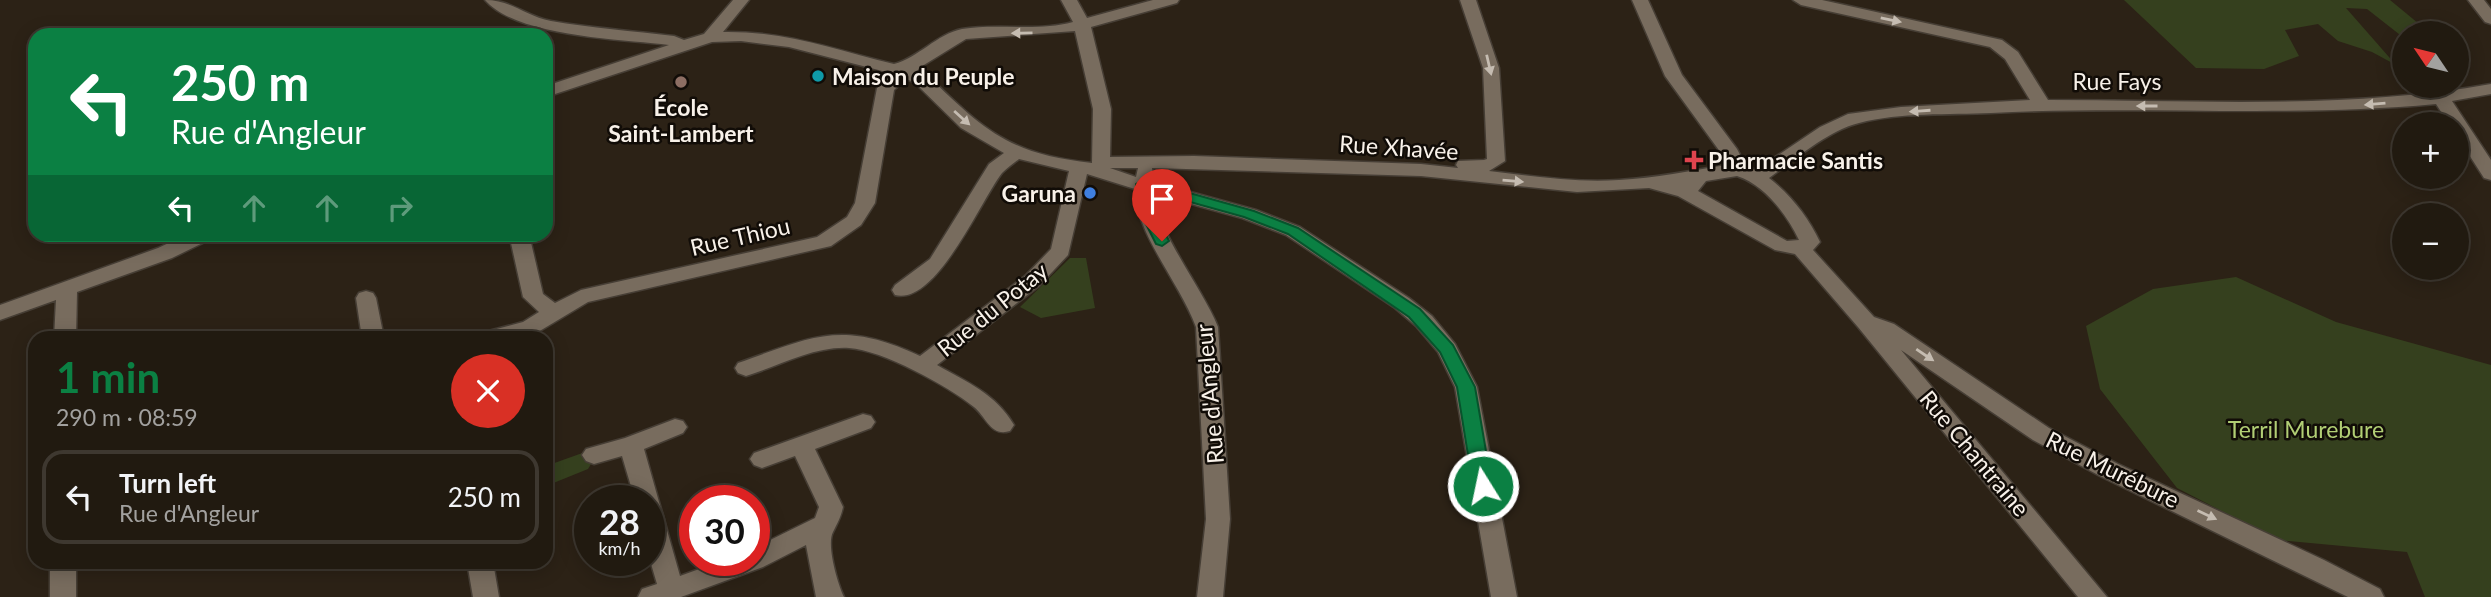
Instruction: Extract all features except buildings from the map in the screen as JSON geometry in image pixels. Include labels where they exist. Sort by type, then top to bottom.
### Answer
[{"type":"street","points":[[493,0],[516,15],[546,25],[674,41],[682,46]]},
{"type":"street","points":[[710,37],[741,0]]},
{"type":"street","points":[[1069,0],[1082,25],[1102,109],[1102,169]]},
{"type":"street","points":[[903,72],[962,34],[1036,32],[1082,25],[1171,0]]},
{"type":"street","points":[[1421,170],[1433,164],[1488,166],[1496,161],[1491,68],[1468,0]]},
{"type":"street","points":[[1640,0],[1674,76],[1730,153],[1738,170]]},
{"type":"street","points":[[1801,0],[1996,43],[2012,56],[2042,105]]},
{"type":"street","points":[[2476,0],[2491,19]]},
{"type":"street","points":[[553,90],[710,37],[735,35],[795,43],[836,52],[920,78],[965,123],[987,138],[1017,152],[1079,168],[1144,174],[1293,231],[1380,288],[1424,321],[1447,349],[1466,387],[1504,597]]},
{"type":"street","name":"Rue Thiou","points":[[515,331],[530,327],[555,314],[580,297],[824,242],[853,221],[865,203],[886,88],[903,72]]},
{"type":"street","name":"Rue Fays","points":[[2469,93],[2491,89]]},
{"type":"street","points":[[2441,98],[2491,174]]},
{"type":"street","name":"Rue Fays","points":[[1766,173],[1826,131],[1854,118],[1947,108],[2042,105],[2352,105],[2441,98]]},
{"type":"street","points":[[902,290],[937,262],[996,168],[1017,152]]},
{"type":"street","name":"Rue Xhavée","points":[[1144,174],[1194,162],[1421,170],[1577,186],[1651,183]]},
{"type":"street","name":"Rue du Potay","points":[[921,366],[1032,281],[1062,251],[1079,168]]},
{"type":"street","points":[[1738,170],[1766,173],[1804,228],[1810,242],[1801,249],[1782,246],[1685,192],[1651,183],[1738,170]]},
{"type":"street","name":"Rue d'Angleur","points":[[1144,174],[1144,206],[1198,303],[1207,327],[1218,519],[1210,597]]},
{"type":"street","points":[[1698,199],[1692,186],[1699,177]]},
{"type":"street","points":[[0,313],[188,242]]},
{"type":"street","points":[[521,242],[533,297],[555,314]]},
{"type":"street","name":"Rue Chantraine","points":[[1801,249],[1861,316],[2094,597]]},
{"type":"street","points":[[65,331],[67,288]]},
{"type":"street","points":[[366,298],[372,331]]},
{"type":"street","name":"Rue Murébure","points":[[1861,316],[1886,329],[2041,434],[2109,470],[2315,567],[2371,597]]},
{"type":"street","name":"Rue du Potay","points":[[746,368],[823,341],[838,339],[870,342],[921,366],[993,407],[1002,425]]},
{"type":"street","points":[[762,459],[863,422]]},
{"type":"street","points":[[594,455],[631,445],[675,427]]},
{"type":"street","points":[[631,445],[643,485]]},
{"type":"street","points":[[770,553],[827,524],[831,506],[802,446]]},
{"type":"street","points":[[819,530],[819,553],[827,593],[831,597]]},
{"type":"street","points":[[63,569],[63,597]]},
{"type":"street","points":[[481,569],[486,597]]},
{"type":"street","points":[[661,593],[713,576]]},
{"type":"green space","points":[[2124,0],[2390,0],[2415,21],[2392,21],[2392,29],[2367,9],[2346,8],[2392,63],[2372,52],[2338,41],[2318,24],[2285,30],[2299,56],[2264,69],[2196,68]]},
{"type":"green space","points":[[1070,258],[1086,258],[1095,308],[1041,318],[1020,307]]},
{"type":"green space","name":"Terril Murebure","points":[[2236,277],[2336,322],[2491,365],[2491,597],[2425,597],[2407,552],[2278,540],[2177,488],[2100,389],[2086,326],[2153,289]]},
{"type":"green space","points":[[588,451],[591,464],[588,469],[553,483],[553,464]]},
{"type":"place","name":"Maison du Peuple","points":[[818,76]]},
{"type":"place","name":"École Saint-Lambert","points":[[681,82]]},
{"type":"place","name":"Pharmacie Santis","points":[[1694,160]]},
{"type":"place","name":"Garuna","points":[[1090,193]]},
{"type":"route","points":[[1162,241],[1144,206],[1143,184],[1249,214],[1293,231],[1312,241],[1402,303],[1424,321],[1447,349],[1466,387],[1483,486]]}]
